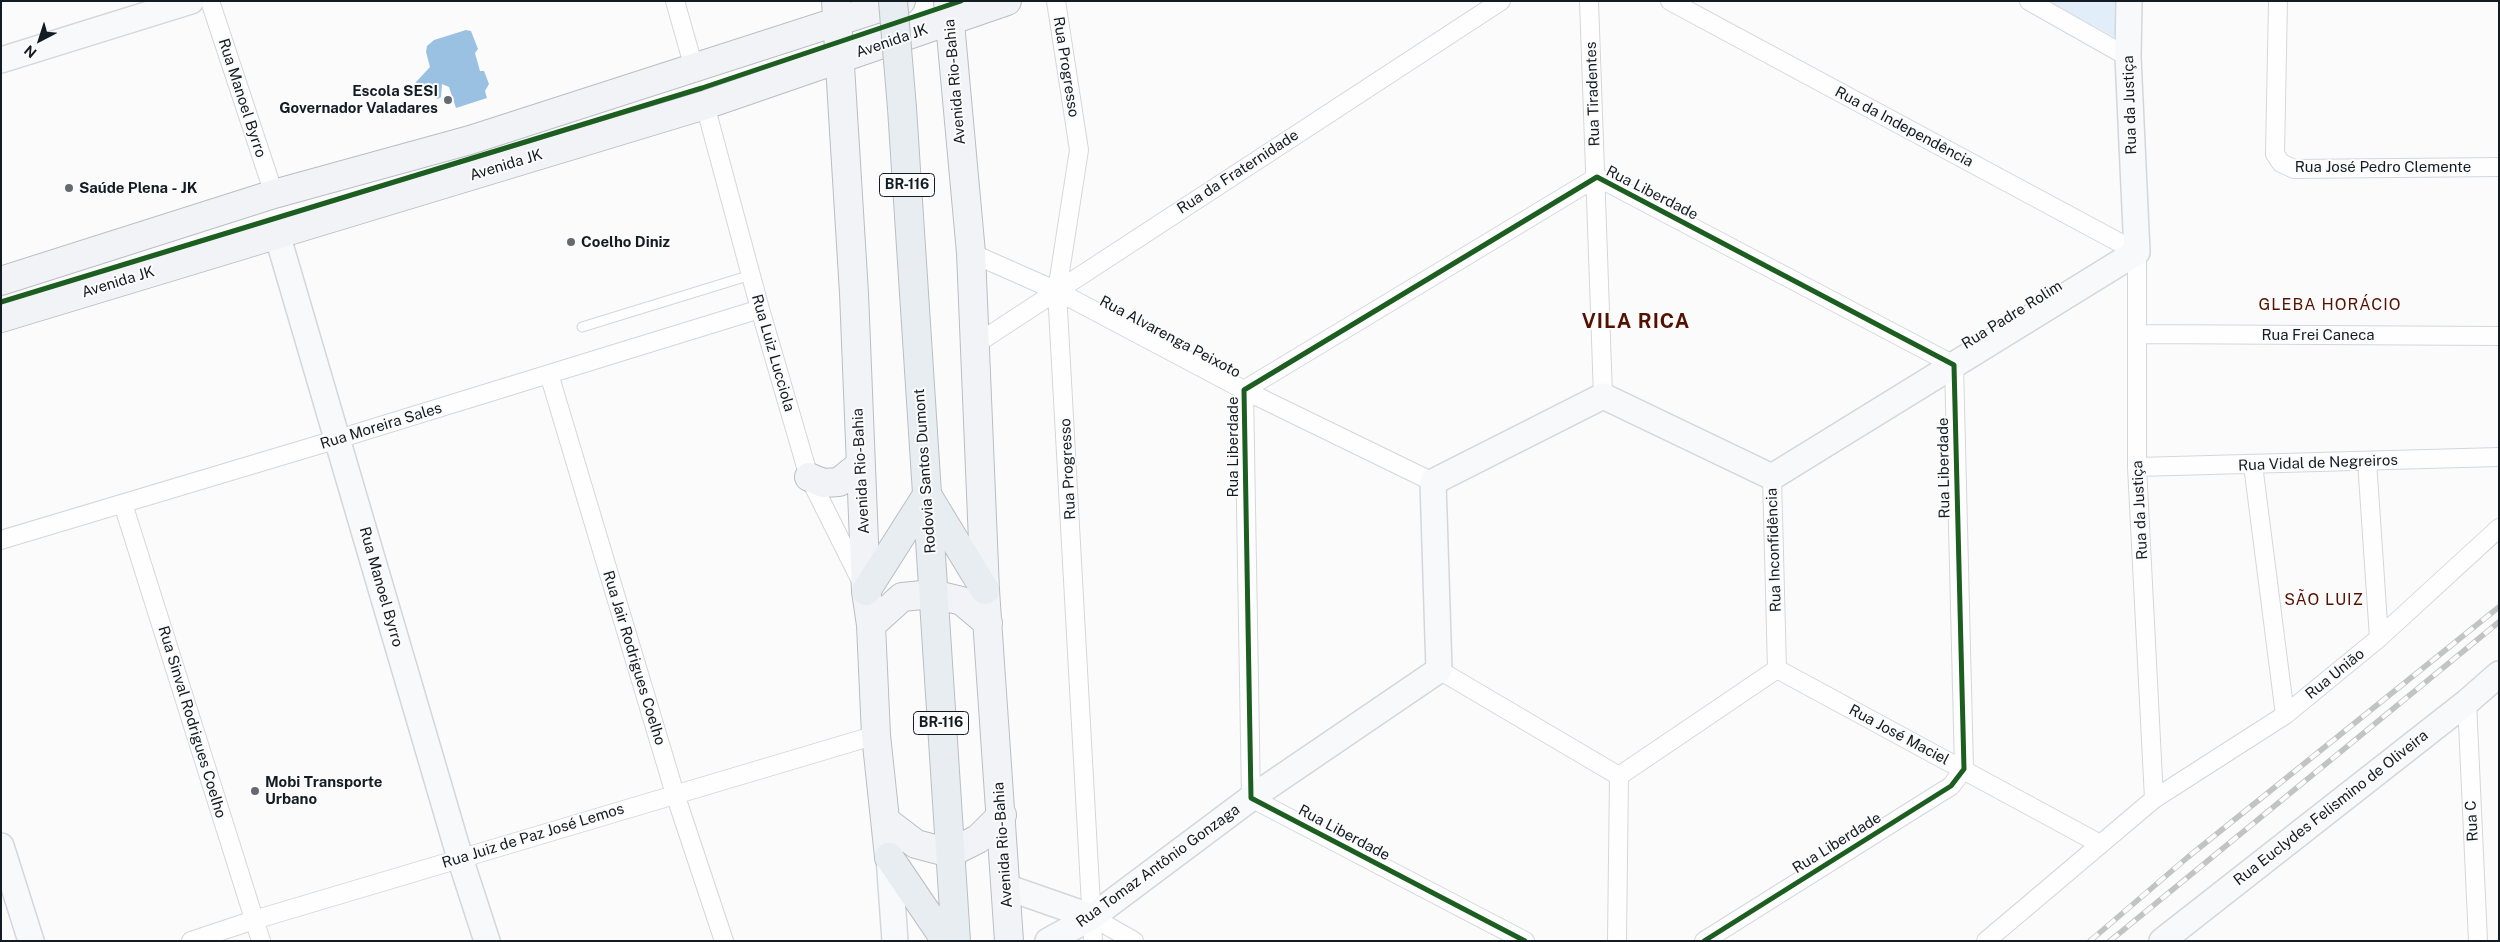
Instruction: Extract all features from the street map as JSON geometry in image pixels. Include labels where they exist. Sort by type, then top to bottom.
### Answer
[{"type":"highway","name":"Rodovia Santos Dumont","points":[[893,1],[902,108],[932,594],[956,941]]},
{"type":"highway","points":[[866,591],[927,495],[985,590]]},
{"type":"highway","points":[[890,857],[946,941]]},
{"type":"main road","points":[[1,281],[274,194],[470,140],[694,68],[837,12],[902,1]]},
{"type":"main road","name":"Avenida JK","points":[[1,318],[705,105],[841,58],[948,11],[1007,1]]},
{"type":"main road","name":"Avenida Rio-Bahia","points":[[948,11],[971,253],[985,590],[1002,815],[1009,941]]},
{"type":"main road","name":"Avenida Rio-Bahia","points":[[837,12],[854,293],[866,591],[871,625],[876,735],[890,857]]},
{"type":"main road","points":[[809,477],[823,483],[839,482],[860,465]]},
{"type":"main road","points":[[871,625],[902,597],[932,594],[962,602],[988,622]]},
{"type":"main road","points":[[887,822],[916,844],[950,853],[978,839],[1002,815]]},
{"type":"street","points":[[1,60],[191,1]]},
{"type":"street","name":"Rua Manoel Byrro","points":[[210,1],[274,194]]},
{"type":"street","points":[[675,1],[694,68]]},
{"type":"street","name":"Rua Progresso","points":[[1056,1],[1079,150],[1058,291],[1093,929]]},
{"type":"street","name":"Rua da Fraternidade","points":[[976,344],[1500,1]]},
{"type":"street","name":"Rua Tiradentes","points":[[1589,1],[1597,177],[1603,396]]},
{"type":"street","name":"Rua da Independência","points":[[1670,1],[2137,252]]},
{"type":"street","points":[[2029,1],[2128,57]]},
{"type":"street","name":"Rua da Justiça","points":[[2129,1],[2128,57],[2137,252],[2137,467],[2154,799]]},
{"type":"street","name":"Rua José Pedro Clemente","points":[[2278,1],[2275,154],[2281,163],[2294,169],[2499,167]]},
{"type":"street","name":"Rua Luiz Lucciola","points":[[705,105],[760,309],[809,477],[866,591]]},
{"type":"street","name":"Rua Liberdade","points":[[1524,941],[1251,798],[1244,390],[1597,177],[1954,365],[1964,769],[1951,786],[1704,941]]},
{"type":"street","name":"Rua Manoel Byrro","points":[[277,234],[460,858],[487,941]]},
{"type":"street","name":"Rua Padre Rolim","points":[[1772,477],[2137,252]]},
{"type":"street","name":"Rua Alvarenga Peixoto","points":[[971,253],[1058,291],[1244,390],[1433,482]]},
{"type":"street","name":"Rua Moreira Sales","points":[[1,540],[760,309]]},
{"type":"street","name":"Rua Frei Caneca","points":[[2137,334],[2499,336]]},
{"type":"street","name":"Rua Jair Rodrigues Coelho","points":[[549,374],[676,794],[724,941]]},
{"type":"street","points":[[1603,396],[1433,482],[1439,670],[1619,776]]},
{"type":"street","name":"Rua Inconfidência","points":[[1603,396],[1772,477],[1777,669]]},
{"type":"street","name":"Rua Vidal de Negreiros","points":[[2137,467],[2499,457]]},
{"type":"street","points":[[2367,461],[2379,638]]},
{"type":"street","points":[[2253,465],[2285,715]]},
{"type":"street","name":"Rua Sinval Rodrigues Coelho","points":[[123,504],[261,941]]},
{"type":"street","name":"Rua União","points":[[2154,799],[2285,715],[2379,638],[2499,528]]},
{"type":"street","points":[[1619,776],[1777,669]]},
{"type":"street","name":"Rua José Maciel","points":[[1777,669],[2100,844]]},
{"type":"street","name":"Rua Tomaz Antônio Gonzaga","points":[[1048,941],[1093,929],[1251,798],[1439,670]]},
{"type":"street","name":"Rua Euclydes Felismino de Oliveira","points":[[2162,941],[2188,930],[2499,674]]},
{"type":"street","name":"Rua C","points":[[2467,702],[2478,941]]},
{"type":"street","name":"Rua Juiz de Paz José Lemos","points":[[191,941],[460,858],[876,735]]},
{"type":"street","points":[[1617,941],[1619,776]]},
{"type":"street","points":[[1986,941],[2154,799]]},
{"type":"street","points":[[1,846],[31,941]]},
{"type":"street","name":"Avenida Rio-Bahia","points":[[890,857],[895,941]]},
{"type":"street","points":[[1006,887],[1093,929],[1134,941]]},
{"type":"lane","points":[[582,327],[751,275]]},
{"type":"shaded area","points":[[2048,1],[2117,1],[2118,39]]},
{"type":"water","points":[[466,30],[471,31],[478,49],[475,53],[480,71],[484,71],[489,84],[485,91],[487,98],[456,108],[449,87],[442,84],[441,97],[438,99],[431,95],[422,95],[416,82],[430,67],[426,52],[427,46],[434,40]]},
{"type":"railway","points":[[2090,941],[2188,857],[2499,607]]},
{"type":"railway","points":[[2110,941],[2499,622]]},
{"type":"cycle path","points":[[1,302],[702,88],[961,1]]},
{"type":"cycle path","points":[[1525,941],[1251,798],[1244,390],[1597,177],[1954,365],[1964,769],[1951,786],[1704,941]]},
{"type":"place","name":"Escola SESI Governador Valadares","points":[[448,100]]},
{"type":"place","name":"Saúde Plena - JK","points":[[69,188]]},
{"type":"place","name":"Coelho Diniz","points":[[571,242]]},
{"type":"place","name":"Mobi Transporte Urbano","points":[[255,791]]},
{"type":"district","name":"GLEBA HORÁCIO","points":[[2330,305]]},
{"type":"district","name":"VILA RICA","points":[[1636,322]]},
{"type":"district","name":"SÃO LUIZ","points":[[2324,600]]}]
